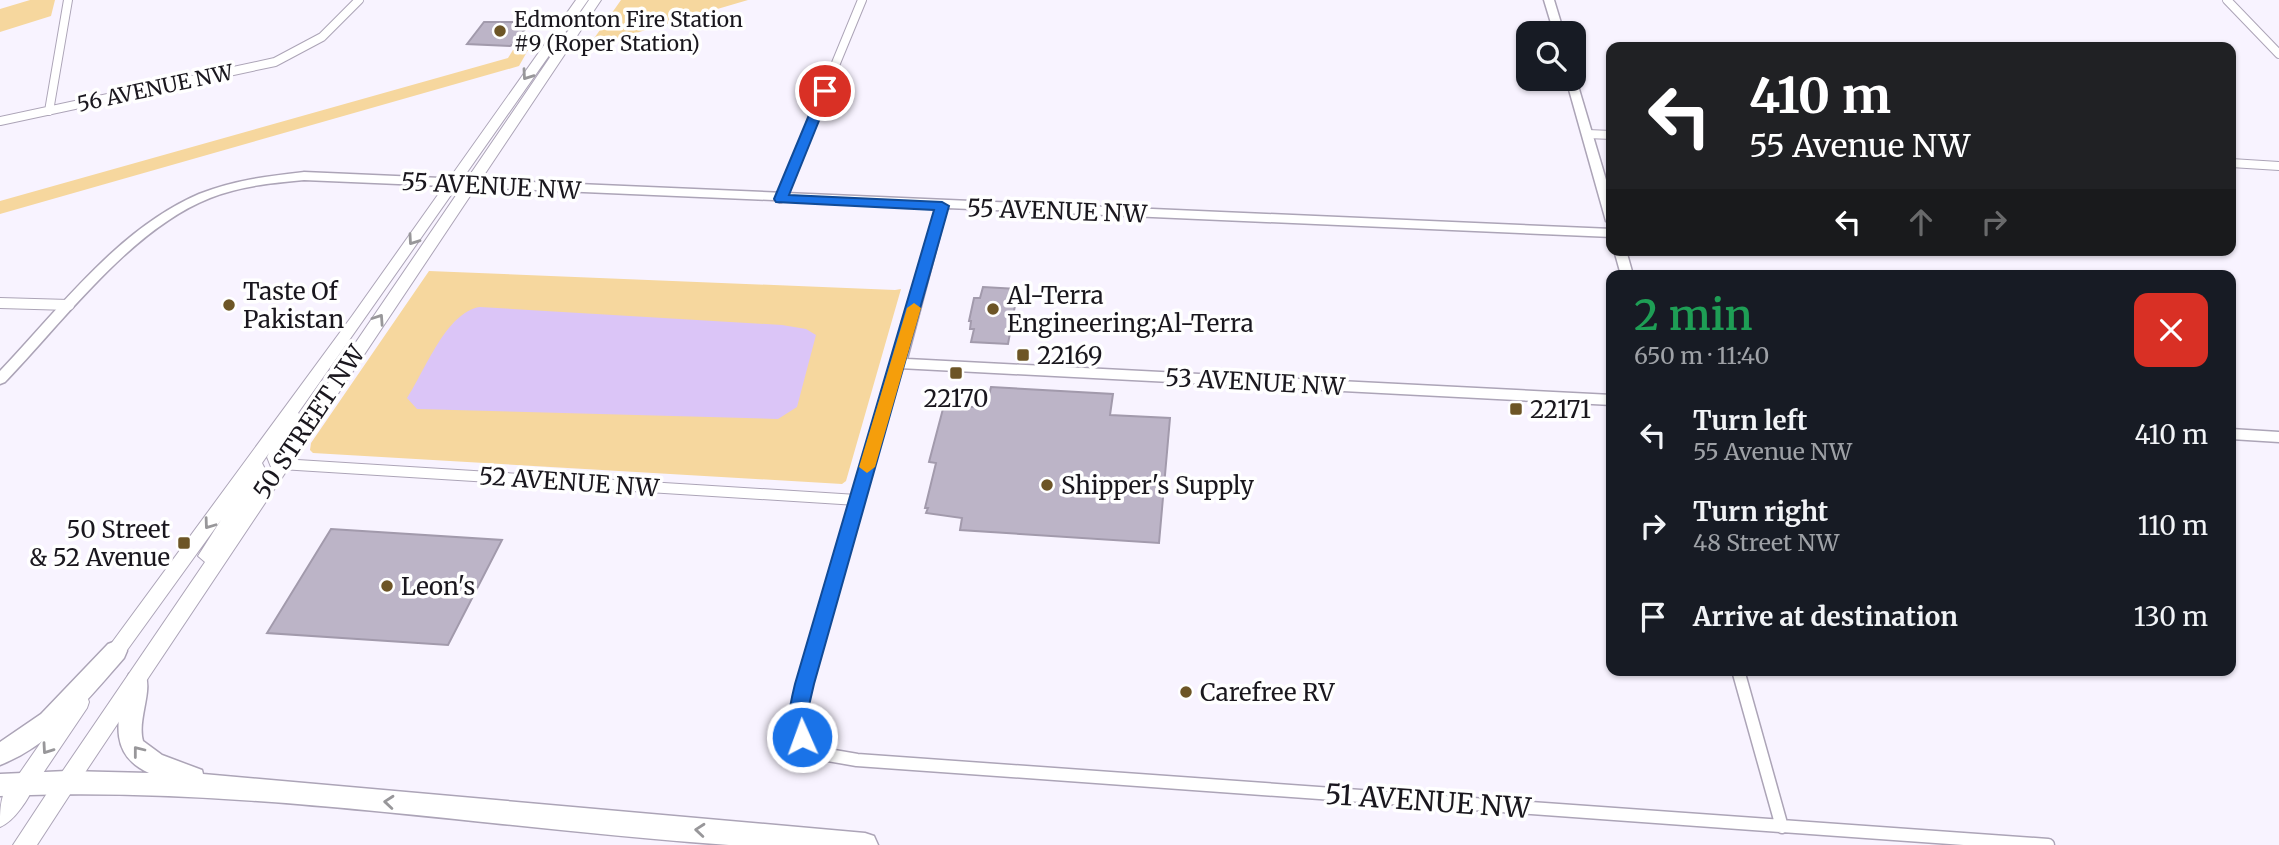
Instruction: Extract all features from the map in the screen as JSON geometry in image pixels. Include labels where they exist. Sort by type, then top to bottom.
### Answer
[{"type":"highway","points":[[0,754],[31,737],[46,725],[117,651]]},
{"type":"highway","points":[[137,681],[127,735],[134,751],[147,762],[221,787]]},
{"type":"highway","points":[[12,785],[67,782],[221,787],[866,845]]},
{"type":"main road","name":"50 STREET NW","points":[[0,816],[12,785],[117,651],[253,464],[582,0]]},
{"type":"main road","name":"50 STREET NW","points":[[24,845],[595,0]]},
{"type":"main road","points":[[281,464],[276,462],[275,457],[279,447],[331,370],[357,320]]},
{"type":"main road","points":[[178,618],[196,574],[254,482],[257,469],[253,464]]},
{"type":"street","points":[[49,111],[68,0]]},
{"type":"street","name":"56 AVENUE NW","points":[[0,121],[275,62],[308,49],[328,35],[359,0]]},
{"type":"street","points":[[780,199],[862,0]]},
{"type":"street","points":[[1549,0],[1555,21]]},
{"type":"street","points":[[2227,0],[2279,54]]},
{"type":"street","points":[[1574,91],[1606,199]]},
{"type":"street","points":[[1587,134],[1606,135]]},
{"type":"street","points":[[2236,163],[2279,166]]},
{"type":"street","name":"55 AVENUE NW","points":[[0,379],[123,248],[148,227],[211,193],[255,182],[304,176],[780,199],[1606,233]]},
{"type":"street","points":[[857,500],[899,363],[942,206]]},
{"type":"street","points":[[0,303],[69,305]]},
{"type":"street","name":"53 AVENUE NW","points":[[899,363],[1606,400]]},
{"type":"street","points":[[2236,434],[2279,436]]},
{"type":"street","name":"52 AVENUE NW","points":[[281,464],[857,500]]},
{"type":"street","name":"51 AVENUE NW","points":[[857,500],[798,714],[802,737],[821,754],[857,760],[2048,845]]},
{"type":"street","points":[[1740,676],[1782,827]]},
{"type":"shaded area","points":[[30,0],[55,0],[51,16],[0,32],[0,9]]},
{"type":"shaded area","points":[[621,0],[748,0],[588,47]]},
{"type":"shaded area","points":[[513,50],[528,50],[519,66],[0,214],[0,201],[508,58]]},
{"type":"shaded area","points":[[429,271],[901,289],[846,481],[842,484],[313,453],[310,450],[311,443]]},
{"type":"shaded area","points":[[480,307],[782,325],[806,329],[816,335],[797,407],[778,419],[417,409],[407,398],[438,344],[457,320],[468,311]]},
{"type":"building","name":"Edmonton Fire Station #9 (Roper Station)","points":[[484,22],[529,24],[510,46],[467,44]]},
{"type":"building","name":"Al-Terra Engineering;Al-Terra","points":[[983,287],[1018,289],[1008,344],[971,342],[974,329],[970,329],[969,321],[974,298],[980,298]]},
{"type":"building","name":"Shipper's Supply","points":[[991,387],[1113,394],[1110,415],[1170,418],[1159,543],[960,530],[962,518],[926,513],[936,463],[929,462],[944,405],[986,408]]},
{"type":"building","name":"Leon's","points":[[331,529],[502,540],[448,645],[267,633]]},
{"type":"slow traffic","points":[[867,467],[914,308]]},
{"type":"place","name":"Edmonton Fire Station #9 (Roper Station)","points":[[500,31]]},
{"type":"place","name":"Taste Of Pakistan","points":[[229,305]]},
{"type":"place","name":"Al-Terra Engineering;Al-Terra","points":[[993,309]]},
{"type":"place","name":"22169","points":[[1023,355]]},
{"type":"place","name":"22170","points":[[956,373]]},
{"type":"place","name":"22171","points":[[1516,409]]},
{"type":"place","name":"Shipper's Supply","points":[[1047,485]]},
{"type":"place","name":"50 Street & 52 Avenue","points":[[184,543]]},
{"type":"place","name":"Leon's","points":[[387,586]]},
{"type":"place","name":"Carefree RV","points":[[1186,692]]},
{"type":"route","points":[[802,737],[798,714],[804,684],[899,363],[942,206],[780,199],[825,91]]}]
